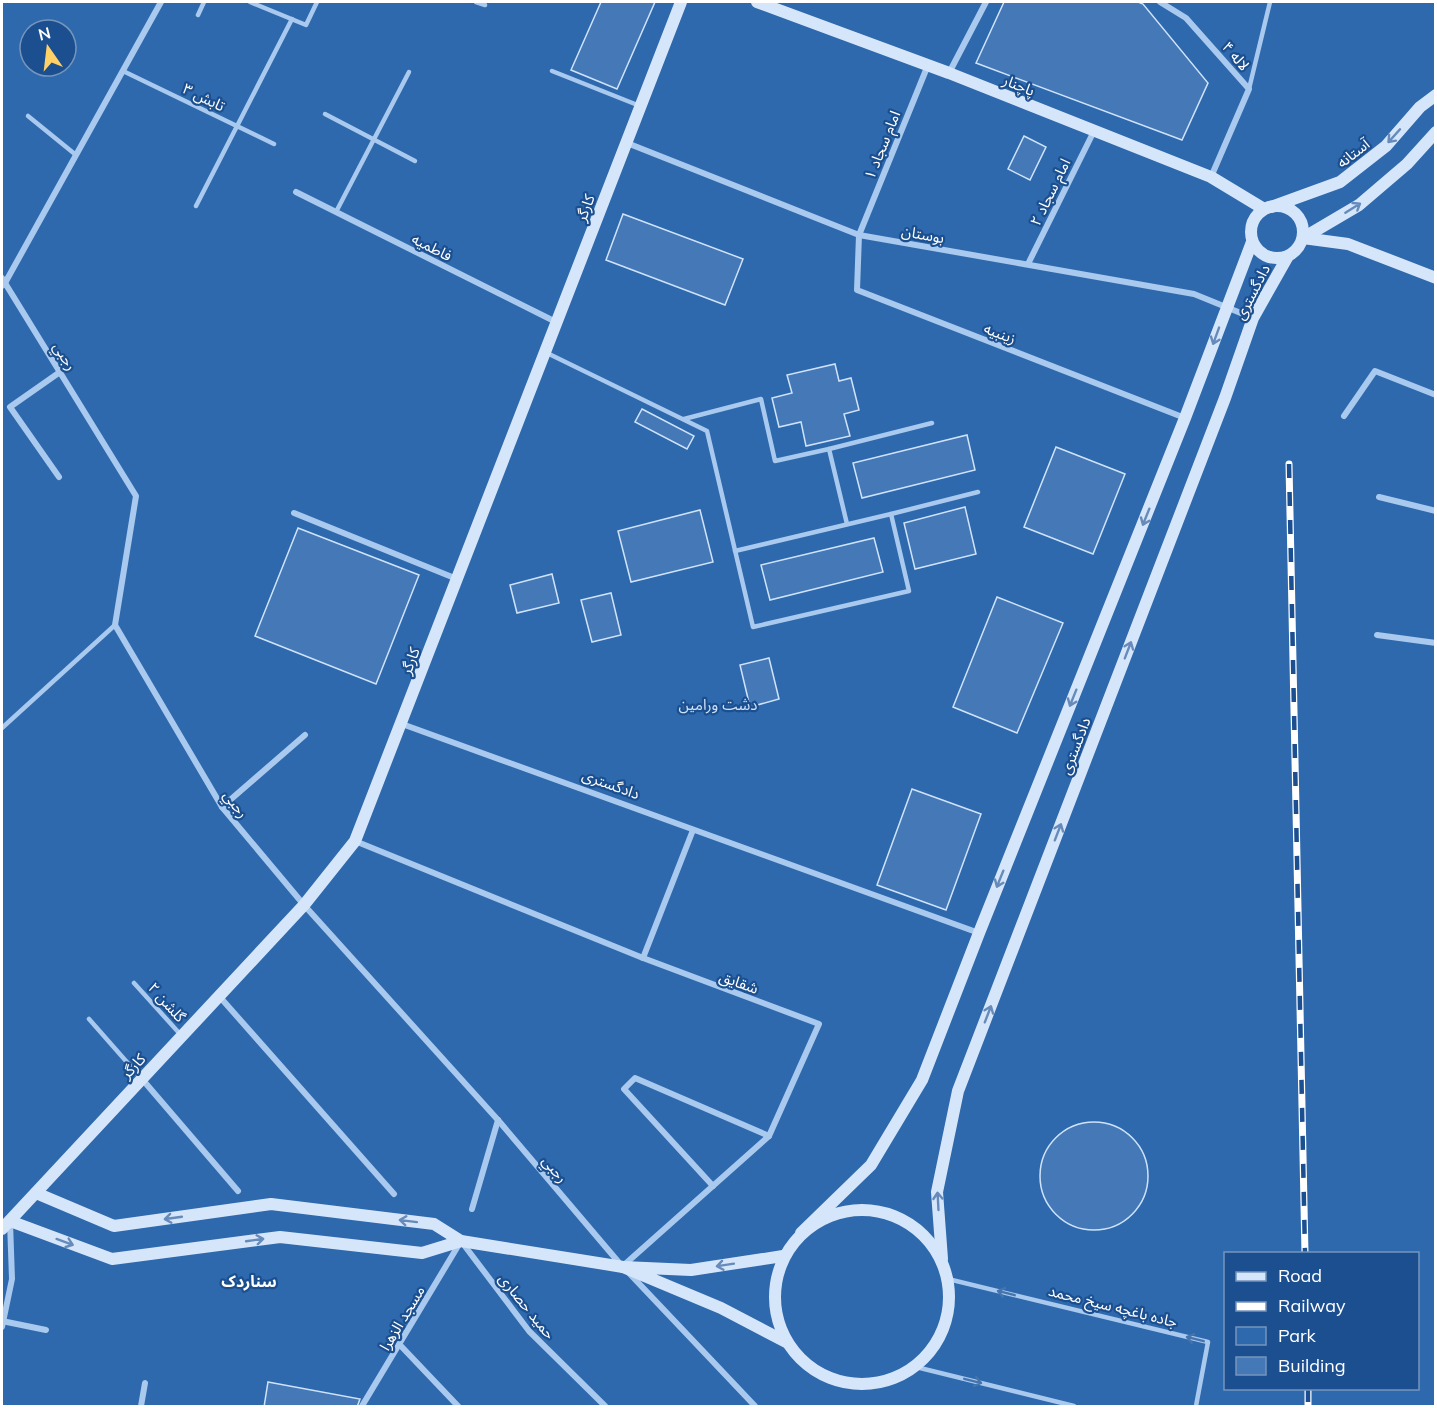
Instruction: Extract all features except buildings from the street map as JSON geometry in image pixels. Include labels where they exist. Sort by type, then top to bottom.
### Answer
[{"type":"main road","name":"کارگر","points":[[6,1225],[304,905],[355,841],[681,2]]},
{"type":"main road","name":"پاچنار","points":[[758,2],[949,73],[1211,177],[1268,208]]},
{"type":"main road","name":"آستانه","points":[[1268,208],[1340,182],[1386,146],[1420,107],[1436,95]]},
{"type":"main road","points":[[1303,238],[1359,205],[1407,164],[1436,132]]},
{"type":"main road","points":[[1268,208],[1287,208],[1302,223],[1303,238],[1300,246],[1288,256],[1280,258],[1263,255],[1252,242],[1251,226],[1254,219],[1268,208]]},
{"type":"main road","points":[[1303,238],[1348,243],[1436,278]]},
{"type":"main road","name":"دادگستری","points":[[801,1233],[871,1165],[922,1080],[1185,418],[1252,242]]},
{"type":"main road","name":"دادگستری","points":[[942,1259],[937,1192],[958,1091],[1221,410],[1253,318],[1288,256]]},
{"type":"main road","points":[[36,1193],[114,1226],[271,1204],[434,1224],[461,1241],[623,1267],[691,1270],[783,1256]]},
{"type":"main road","points":[[852,1209],[879,1210],[905,1220],[926,1236],[942,1259],[948,1279],[948,1317],[936,1344],[916,1367],[890,1380],[860,1385],[831,1379],[805,1364],[786,1342],[775,1314],[774,1285],[783,1256],[801,1233],[826,1216],[852,1209]]},
{"type":"main road","points":[[6,1225],[112,1259],[280,1237],[422,1253],[461,1241]]},
{"type":"main road","points":[[623,1267],[721,1308],[786,1342]]},
{"type":"street","points":[[3,282],[161,2]]},
{"type":"street","points":[[949,73],[986,2]]},
{"type":"street","name":"لاله ۴","points":[[1160,2],[1186,18],[1249,89],[1211,177]]},
{"type":"street","name":"امام سجاد ۱","points":[[859,235],[928,65]]},
{"type":"street","name":"امام سجاد ۲","points":[[1028,264],[1094,131]]},
{"type":"street","name":"بوستان","points":[[626,143],[859,235],[1194,294],[1253,318]]},
{"type":"street","name":"فاطميه","points":[[296,192],[556,322]]},
{"type":"street","name":"زينبيه","points":[[859,235],[857,290],[1185,418]]},
{"type":"street","name":"رجبي","points":[[3,282],[136,496],[115,625],[222,807],[304,905],[498,1120],[623,1267]]},
{"type":"street","points":[[1344,416],[1375,371],[1436,395]]},
{"type":"street","points":[[59,477],[10,407],[60,372]]},
{"type":"street","points":[[1379,497],[1436,511]]},
{"type":"street","points":[[294,513],[458,579]]},
{"type":"street","points":[[1377,635],[1436,644]]},
{"type":"street","name":"دادگستری","points":[[402,724],[979,933]]},
{"type":"street","points":[[222,807],[305,735]]},
{"type":"street","points":[[643,958],[693,830]]},
{"type":"street","name":"شقايق","points":[[355,841],[643,958],[819,1024],[769,1136],[623,1267]]},
{"type":"street","points":[[219,996],[394,1194]]},
{"type":"street","points":[[712,1186],[624,1089],[635,1078],[769,1136]]},
{"type":"street","points":[[142,1079],[238,1191]]},
{"type":"street","points":[[472,1209],[498,1120]]},
{"type":"street","points":[[6,1225],[12,1279],[2,1323],[46,1330]]},
{"type":"street","name":"مسجد الزهرا","points":[[362,1407],[461,1241]]},
{"type":"street","name":"حمید حصاری","points":[[461,1241],[529,1331],[604,1407]]},
{"type":"street","points":[[623,1267],[755,1407]]},
{"type":"street","points":[[400,1345],[458,1407]]},
{"type":"street","points":[[141,1407],[145,1383]]},
{"type":"lane","points":[[198,15],[204,2]]},
{"type":"lane","points":[[250,2],[306,26],[317,2]]},
{"type":"lane","points":[[476,2],[485,5]]},
{"type":"lane","points":[[1249,89],[1270,2]]},
{"type":"lane","points":[[196,206],[292,19]]},
{"type":"lane","name":"تابش ۳","points":[[123,71],[274,144]]},
{"type":"lane","points":[[552,71],[640,106]]},
{"type":"lane","points":[[336,212],[409,72]]},
{"type":"lane","points":[[325,114],[416,161]]},
{"type":"lane","points":[[28,116],[76,155]]},
{"type":"lane","points":[[544,352],[707,431],[753,627],[909,591],[891,514]]},
{"type":"lane","points":[[684,419],[761,399],[775,461],[932,423]]},
{"type":"lane","points":[[829,449],[847,524]]},
{"type":"lane","points":[[735,551],[978,492]]},
{"type":"lane","points":[[2,728],[115,625]]},
{"type":"lane","name":"گلشن ۲","points":[[134,983],[182,1036]]},
{"type":"lane","points":[[89,1019],[142,1079]]},
{"type":"lane","name":"جاده باغچه سیخ محمد","points":[[948,1279],[1208,1342],[1196,1407]]},
{"type":"lane","points":[[916,1367],[1074,1407]]},
{"type":"green space","name":"دشت ورامین","points":[[2,2],[1435,2],[1435,1406],[2,1406]]},
{"type":"railway","points":[[1289,464],[1305,1252]]},
{"type":"railway","points":[[1308,1390],[1308,1406]]},
{"type":"district","name":"سناردک","points":[[249,1281]]}]
